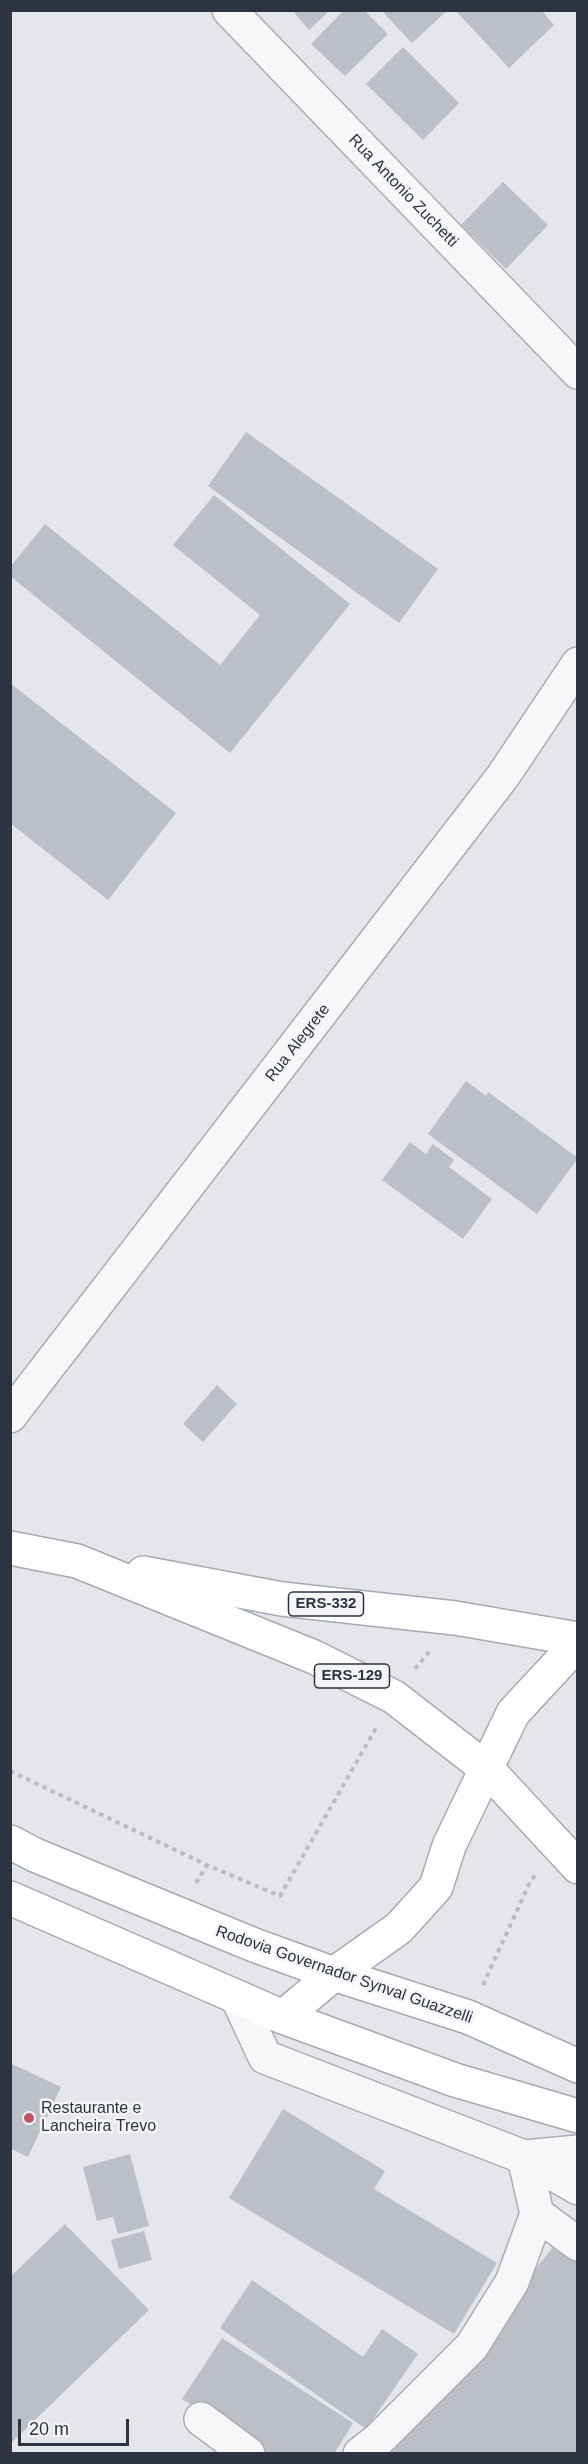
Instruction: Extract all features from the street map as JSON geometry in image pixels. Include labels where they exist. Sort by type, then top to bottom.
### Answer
[{"type":"main road","name":"ERS-129","points":[[10,1548],[77,1561],[314,1657],[394,1698],[488,1770],[568,1857]]},
{"type":"main road","name":"ERS-332","points":[[77,1561],[282,1599],[455,1618],[578,1641]]},
{"type":"main road","name":"ERS-332","points":[[488,1770],[513,1713],[578,1641]]},
{"type":"main road","points":[[283,2017],[334,1974],[399,1928],[436,1887],[449,1846],[488,1770]]},
{"type":"main road","name":"Rodovia Governador Synval Guazzelli","points":[[10,1842],[35,1855],[177,1915],[334,1974],[468,2017],[578,2066]]},
{"type":"main road","points":[[10,1898],[283,2017],[455,2080],[578,2116]]},
{"type":"street","name":"Rua Antonio Zuchetti","points":[[229,10],[578,372]]},
{"type":"street","name":"Rua Alegrete","points":[[10,1416],[503,776],[578,664]]},
{"type":"street","points":[[237,1997],[265,2057],[524,2157],[578,2188]]},
{"type":"street","points":[[524,2157],[578,2152]]},
{"type":"street","points":[[360,2454],[378,2440],[472,2346],[512,2282],[537,2214],[524,2157]]},
{"type":"street","points":[[537,2214],[578,2244]]},
{"type":"street","points":[[201,2419],[248,2454]]},
{"type":"path","points":[[10,1771],[207,1865],[280,1896],[394,1698],[455,1618]]},
{"type":"path","points":[[468,2017],[530,1882],[568,1857]]},
{"type":"building","points":[[292,10],[330,10],[309,30]]},
{"type":"building","points":[[344,10],[364,10],[388,34],[345,76],[311,44]]},
{"type":"building","points":[[381,10],[448,10],[412,43]]},
{"type":"building","points":[[455,10],[541,10],[554,25],[509,68]]},
{"type":"building","points":[[403,47],[459,103],[423,140],[366,84]]},
{"type":"building","points":[[503,182],[548,225],[506,269],[461,225]]},
{"type":"building","points":[[246,432],[438,569],[399,623],[208,486]]},
{"type":"building","points":[[214,495],[350,604],[230,753],[10,576],[10,567],[45,524],[220,665],[260,615],[173,545]]},
{"type":"building","points":[[10,683],[176,813],[108,900],[10,823]]},
{"type":"building","points":[[466,1081],[486,1096],[488,1092],[578,1158],[537,1214],[428,1134]]},
{"type":"building","points":[[410,1142],[426,1154],[433,1144],[454,1160],[449,1167],[492,1199],[463,1239],[382,1180]]},
{"type":"building","points":[[217,1385],[237,1404],[203,1442],[183,1424]]},
{"type":"building","name":"Restaurante e Lancheira Trevo","points":[[10,2063],[61,2087],[28,2157],[10,2148]]},
{"type":"building","points":[[283,2109],[385,2171],[374,2189],[497,2263],[454,2334],[229,2198]]},
{"type":"building","points":[[130,2154],[149,2226],[118,2234],[113,2217],[97,2221],[83,2167]]},
{"type":"building","points":[[65,2224],[149,2310],[10,2444],[10,2277]]},
{"type":"building","points":[[144,2231],[152,2260],[119,2269],[111,2240]]},
{"type":"building","points":[[559,2240],[578,2256],[578,2454],[384,2454]]},
{"type":"building","points":[[252,2280],[363,2357],[382,2329],[418,2354],[366,2429],[220,2328]]},
{"type":"building","points":[[222,2338],[353,2423],[334,2454],[267,2454],[182,2399]]},
{"type":"place","name":"Restaurante e Lancheira Trevo","points":[[29,2118]]}]
